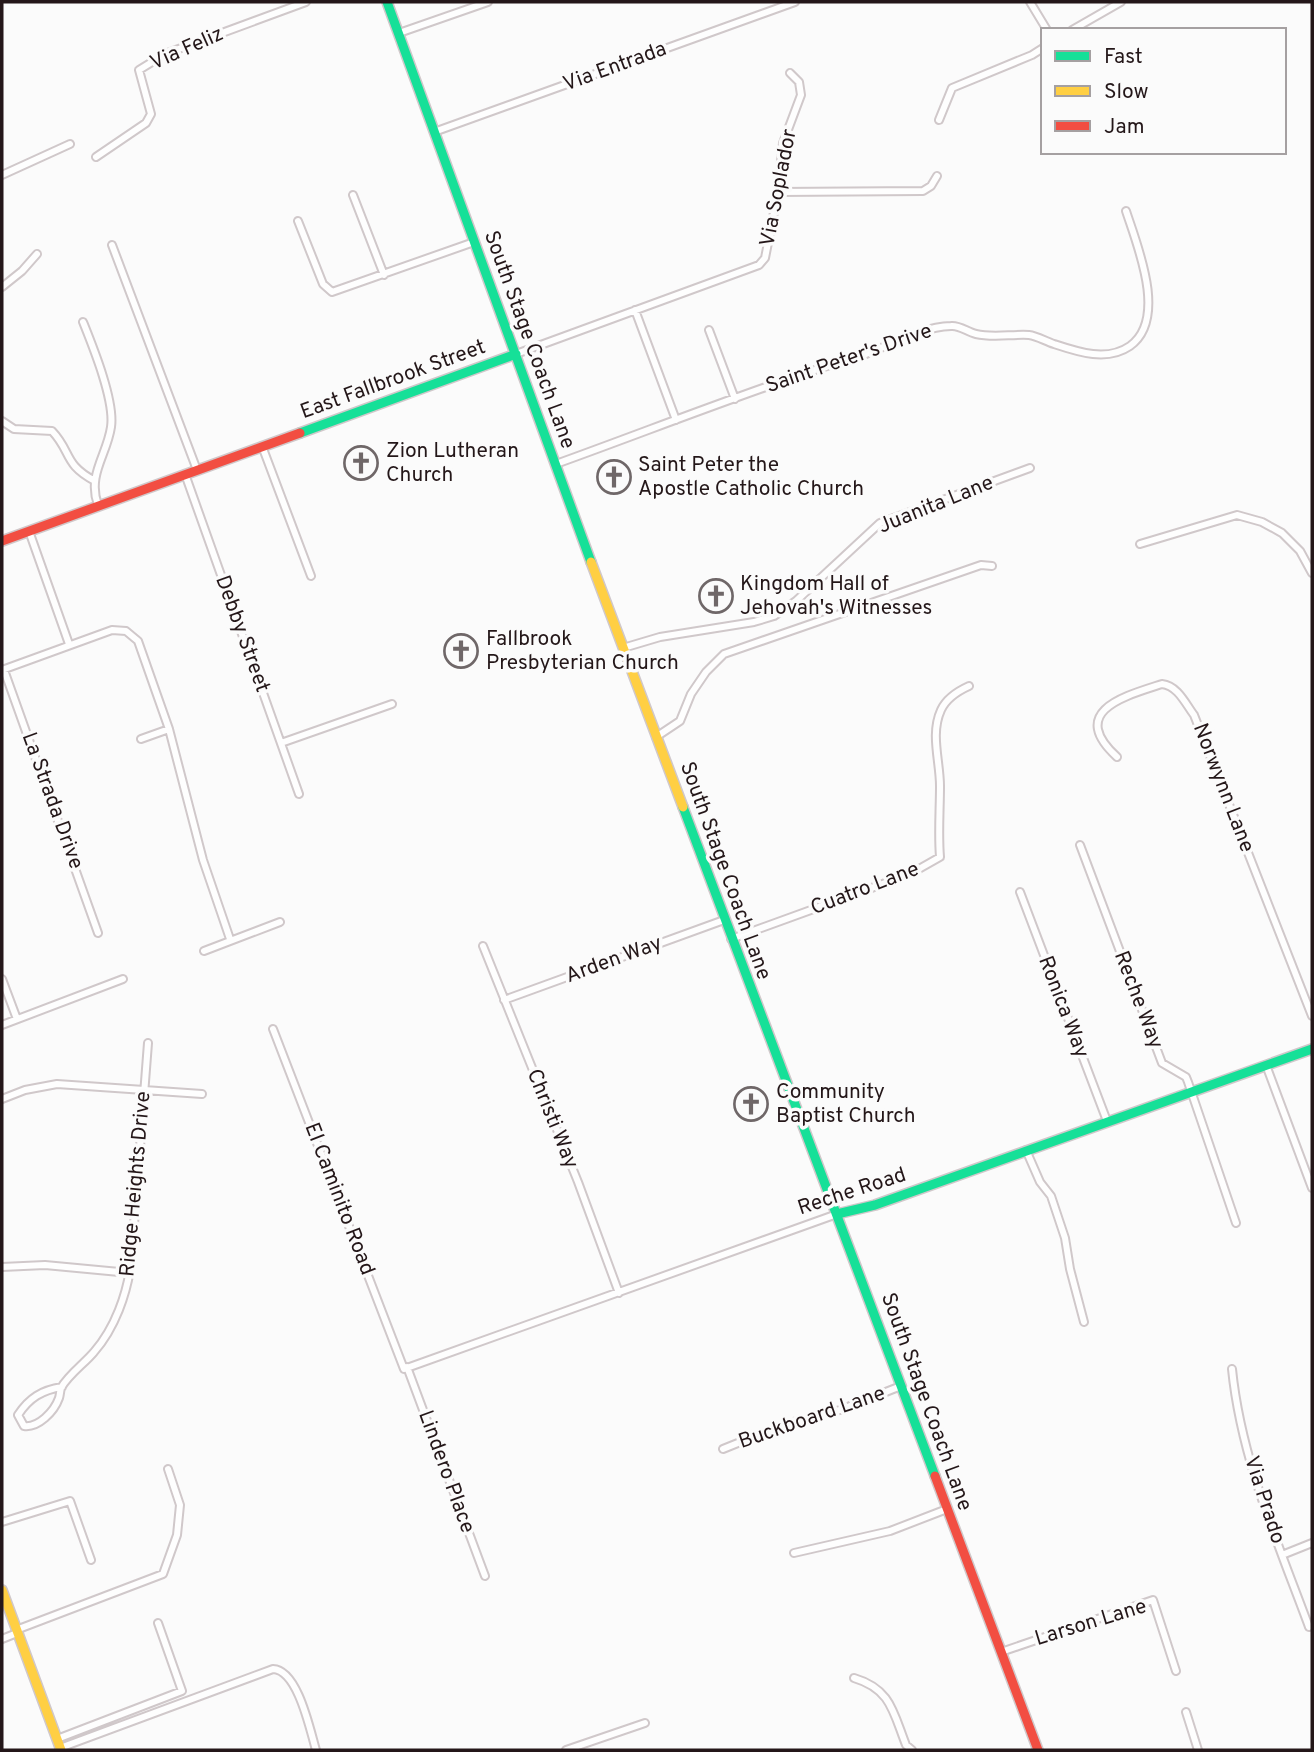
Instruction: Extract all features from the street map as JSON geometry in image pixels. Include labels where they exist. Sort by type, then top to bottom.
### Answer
[{"type":"main road","name":"South Stage Coach Lane","points":[[387,2],[623,649],[1037,1750]]},
{"type":"main road","name":"East Fallbrook Street","points":[[2,541],[516,354]]},
{"type":"main road","name":"Reche Road","points":[[837,1214],[875,1205],[1312,1049]]},
{"type":"main road","points":[[2,1590],[59,1746]]},
{"type":"street","name":"Via Feliz","points":[[96,157],[146,123],[151,114],[139,71],[165,54],[306,2]]},
{"type":"street","points":[[399,33],[488,2]]},
{"type":"street","name":"Via Entrada","points":[[434,132],[796,2]]},
{"type":"street","points":[[1030,2],[1045,28]]},
{"type":"street","points":[[1076,28],[1121,2]]},
{"type":"street","points":[[939,120],[952,88],[1041,49]]},
{"type":"street","name":"Via Soplador","points":[[759,265],[765,258],[778,192],[783,143],[801,95],[799,82],[790,73]]},
{"type":"street","points":[[2,175],[70,145]]},
{"type":"street","points":[[778,192],[923,191],[931,186],[937,176]]},
{"type":"street","points":[[353,194],[384,275]]},
{"type":"street","name":"Saint Peter's Drive","points":[[556,464],[817,369],[865,355],[906,337],[949,326],[958,326],[973,334],[991,336],[1032,335],[1092,354],[1119,352],[1136,340],[1144,326],[1148,305],[1144,262],[1126,211]]},
{"type":"street","points":[[298,221],[323,284],[328,290],[337,292],[474,242]]},
{"type":"street","points":[[112,245],[197,470]]},
{"type":"street","points":[[2,287],[37,254]]},
{"type":"street","name":"East Fallbrook Street","points":[[516,354],[759,265]]},
{"type":"street","points":[[635,310],[676,420]]},
{"type":"street","points":[[83,322],[97,359],[111,413],[111,427],[100,456],[95,481],[98,505]]},
{"type":"street","points":[[709,330],[735,399]]},
{"type":"street","points":[[2,421],[13,429],[52,431],[59,438],[68,460],[80,473],[95,481]]},
{"type":"street","points":[[261,446],[311,576]]},
{"type":"street","name":"Juanita Lane","points":[[623,649],[660,637],[754,622],[774,616],[796,601],[880,523],[1030,468]]},
{"type":"street","name":"Debby Street","points":[[185,474],[299,794]]},
{"type":"street","points":[[1140,544],[1237,515],[1262,522],[1282,533],[1300,551],[1312,573]]},
{"type":"street","points":[[29,531],[69,644]]},
{"type":"street","points":[[656,737],[680,722],[691,694],[706,672],[724,654],[981,565],[992,566]]},
{"type":"street","points":[[3,670],[112,630],[126,631],[138,641],[169,729],[204,860],[230,939]]},
{"type":"street","name":"La Strada Drive","points":[[3,670],[98,933]]},
{"type":"street","name":"Norwynn Lane","points":[[1117,757],[1104,745],[1097,727],[1101,714],[1109,704],[1161,684],[1175,690],[1194,715],[1312,1016]]},
{"type":"street","name":"Cuatro Lane","points":[[731,939],[910,874],[940,857],[936,725],[942,708],[956,692],[969,686]]},
{"type":"street","points":[[281,743],[392,704]]},
{"type":"street","points":[[141,739],[169,729]]},
{"type":"street","name":"Reche Way","points":[[1080,845],[1162,1063],[1186,1077],[1236,1223]]},
{"type":"street","name":"Ronica Way","points":[[1020,892],[1107,1121]]},
{"type":"street","name":"Arden Way","points":[[504,1000],[724,920]]},
{"type":"street","points":[[204,951],[280,922]]},
{"type":"street","name":"Christi Way","points":[[483,946],[619,1293]]},
{"type":"street","points":[[2,979],[17,1019]]},
{"type":"street","points":[[2,1025],[123,979]]},
{"type":"street","name":"El Caminito Road","points":[[273,1029],[405,1368]]},
{"type":"street","name":"Ridge Heights Drive","points":[[62,1387],[40,1391],[18,1415],[24,1426],[31,1427],[55,1408],[62,1387],[96,1350],[109,1330],[125,1294],[130,1273],[148,1043]]},
{"type":"street","points":[[1266,1065],[1312,1188]]},
{"type":"street","points":[[2,1098],[57,1084],[202,1094]]},
{"type":"street","points":[[1026,1150],[1040,1182],[1051,1196],[1065,1238],[1084,1322]]},
{"type":"street","name":"Reche Road","points":[[405,1368],[837,1214]]},
{"type":"street","points":[[2,1267],[45,1265],[130,1273]]},
{"type":"street","name":"Lindero Place","points":[[405,1368],[485,1576]]},
{"type":"street","name":"Via Prado","points":[[1232,1369],[1235,1398],[1254,1475],[1309,1627]]},
{"type":"street","name":"Buckboard Lane","points":[[723,1450],[785,1424],[840,1410],[901,1387]]},
{"type":"street","points":[[2,1639],[163,1574],[177,1535],[180,1505],[168,1469]]},
{"type":"street","points":[[2,1522],[70,1501],[92,1560]]},
{"type":"street","points":[[794,1553],[890,1531],[947,1509]]},
{"type":"street","points":[[1282,1555],[1312,1543]]},
{"type":"street","name":"Larson Lane","points":[[1001,1652],[1153,1600],[1176,1671]]},
{"type":"street","points":[[59,1746],[181,1691],[158,1623]]},
{"type":"street","points":[[59,1746],[273,1669],[281,1669],[287,1674],[298,1694],[316,1750]]},
{"type":"street","points":[[854,1678],[877,1687],[887,1697],[906,1745],[912,1750]]},
{"type":"street","points":[[1186,1712],[1198,1750]]},
{"type":"street","points":[[566,1750],[645,1723]]},
{"type":"traffic: fast","points":[[387,2],[591,562]]},
{"type":"traffic: fast","points":[[300,433],[516,354]]},
{"type":"traffic: fast","points":[[683,807],[935,1476]]},
{"type":"traffic: fast","points":[[837,1214],[875,1205],[1312,1049]]},
{"type":"traffic: slow","points":[[591,562],[683,807]]},
{"type":"traffic: slow","points":[[2,1590],[61,1750]]},
{"type":"traffic: jam","points":[[2,541],[300,433]]},
{"type":"traffic: jam","points":[[935,1476],[1038,1750]]},
{"type":"place","name":"Zion Lutheran Church","points":[[361,463]]},
{"type":"place","name":"Saint Peter the Apostle Catholic Church","points":[[614,477]]},
{"type":"place","name":"Kingdom Hall of Jehovah's Witnesses","points":[[716,596]]},
{"type":"place","name":"Fallbrook Presbyterian Church","points":[[461,651]]},
{"type":"place","name":"Community Baptist Church","points":[[751,1104]]}]
